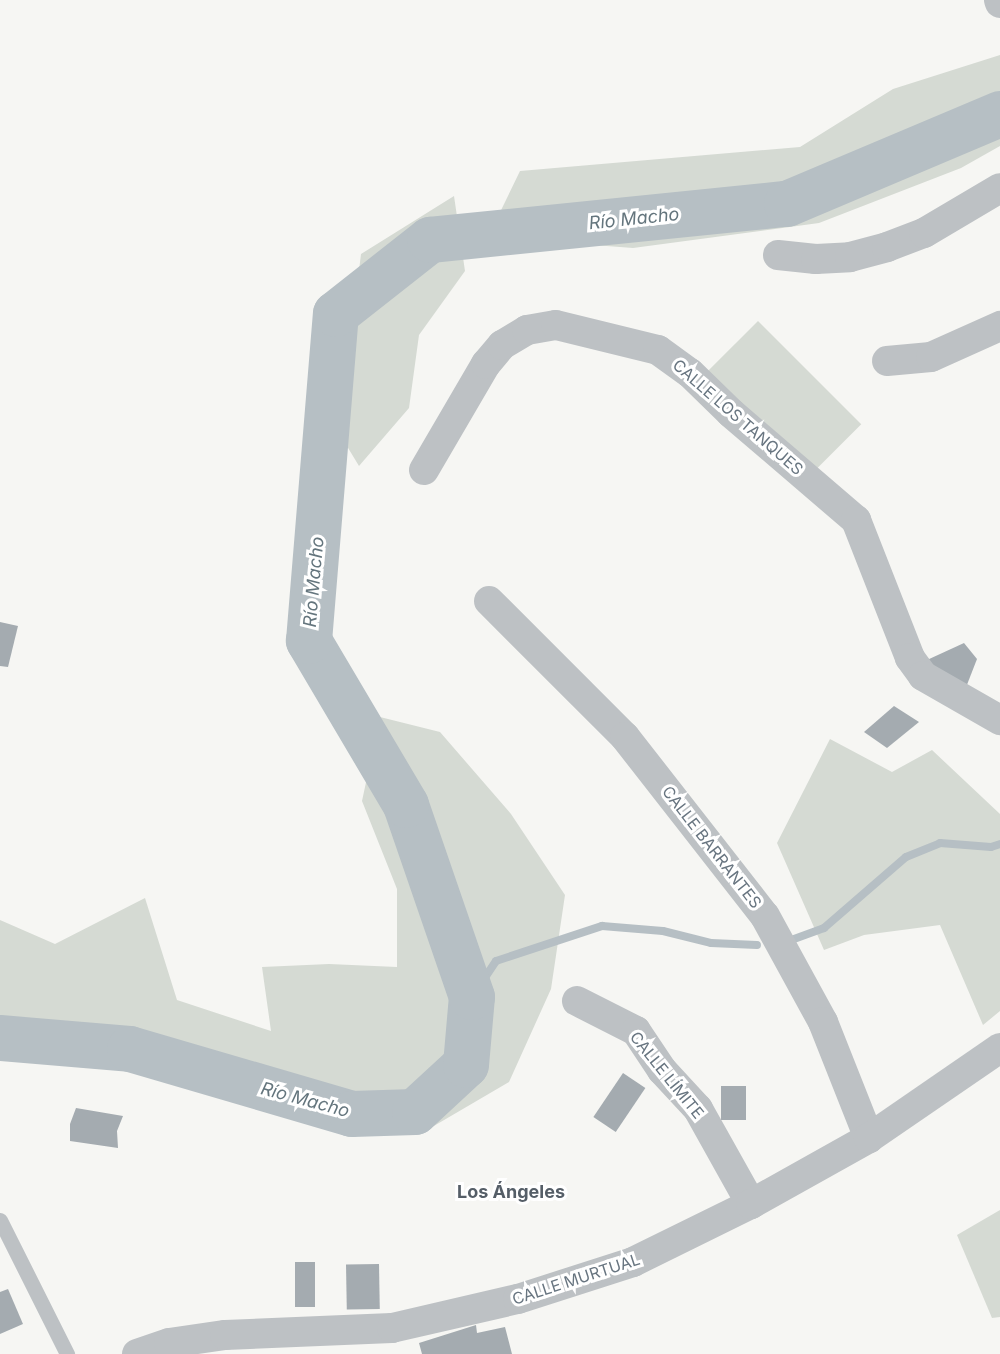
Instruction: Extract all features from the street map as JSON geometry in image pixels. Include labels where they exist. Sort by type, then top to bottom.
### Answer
[{"type":"street","points":[[778,255],[839,258],[887,247],[924,233],[1000,188]]},
{"type":"street","name":"CALLE LOS TANQUES","points":[[424,470],[486,364],[502,345],[527,330],[556,326],[658,350],[690,373],[731,413],[856,520],[910,658],[923,676],[1000,720]]},
{"type":"street","points":[[887,361],[931,357],[1000,326]]},
{"type":"street","name":"CALLE BARRANTES","points":[[489,601],[625,737],[765,916],[823,1022],[869,1138]]},
{"type":"street","name":"CALLE LÍMITE","points":[[577,1001],[636,1031],[662,1070],[698,1109],[751,1204]]},
{"type":"street","name":"CALLE MURTUAL","points":[[137,1354],[169,1343],[225,1335],[391,1341],[633,1262],[751,1204],[869,1138],[1000,1048]]},
{"type":"lane","points":[[0,1220],[67,1354]]},
{"type":"shaded area","points":[[1000,55],[1000,146],[961,168],[819,223],[633,248],[488,237],[520,171],[800,147],[893,89]]},
{"type":"shaded area","points":[[454,196],[465,271],[419,335],[409,408],[359,466],[339,433],[361,254]]},
{"type":"shaded area","points":[[758,321],[861,424],[805,481],[701,378]]},
{"type":"shaded area","points":[[380,717],[440,732],[511,814],[565,895],[551,989],[509,1082],[427,1130],[328,1122],[230,1094],[87,1035],[0,1021],[0,920],[55,944],[145,898],[177,1000],[271,1031],[262,967],[329,964],[397,967],[397,889],[362,801]]},
{"type":"shaded area","points":[[830,739],[892,772],[932,750],[1000,814],[1000,1011],[983,1025],[940,925],[864,935],[824,950],[777,843]]},
{"type":"shaded area","points":[[1000,1210],[1000,1317],[992,1318],[957,1235]]},
{"type":"building","points":[[0,622],[18,626],[8,667],[0,666]]},
{"type":"building","points":[[964,643],[977,659],[963,695],[927,660]]},
{"type":"building","points":[[894,706],[919,722],[887,748],[864,732]]},
{"type":"building","points":[[623,1073],[645,1088],[616,1132],[593,1117]]},
{"type":"building","points":[[721,1086],[746,1086],[746,1120],[721,1120]]},
{"type":"building","points":[[76,1108],[123,1116],[117,1131],[118,1148],[70,1141],[70,1124]]},
{"type":"building","points":[[295,1262],[315,1262],[315,1307],[295,1307]]},
{"type":"building","points":[[379,1264],[380,1309],[347,1310],[346,1265]]},
{"type":"building","points":[[8,1289],[23,1324],[0,1334],[0,1292]]},
{"type":"building","points":[[476,1325],[477,1333],[505,1327],[512,1354],[422,1354],[419,1343]]},
{"type":"waterway","name":"Río Macho","points":[[0,1038],[130,1049],[352,1114],[415,1112],[466,1065],[472,997],[406,805],[309,641],[336,314],[430,240],[787,204],[1000,114]]},
{"type":"waterway","points":[[794,939],[824,928],[906,857],[940,843],[991,847],[1000,844]]},
{"type":"waterway","points":[[472,997],[496,961],[602,926],[663,931],[711,943],[757,945]]},
{"type":"district","name":"Los Ángeles","points":[[511,1192]]}]
